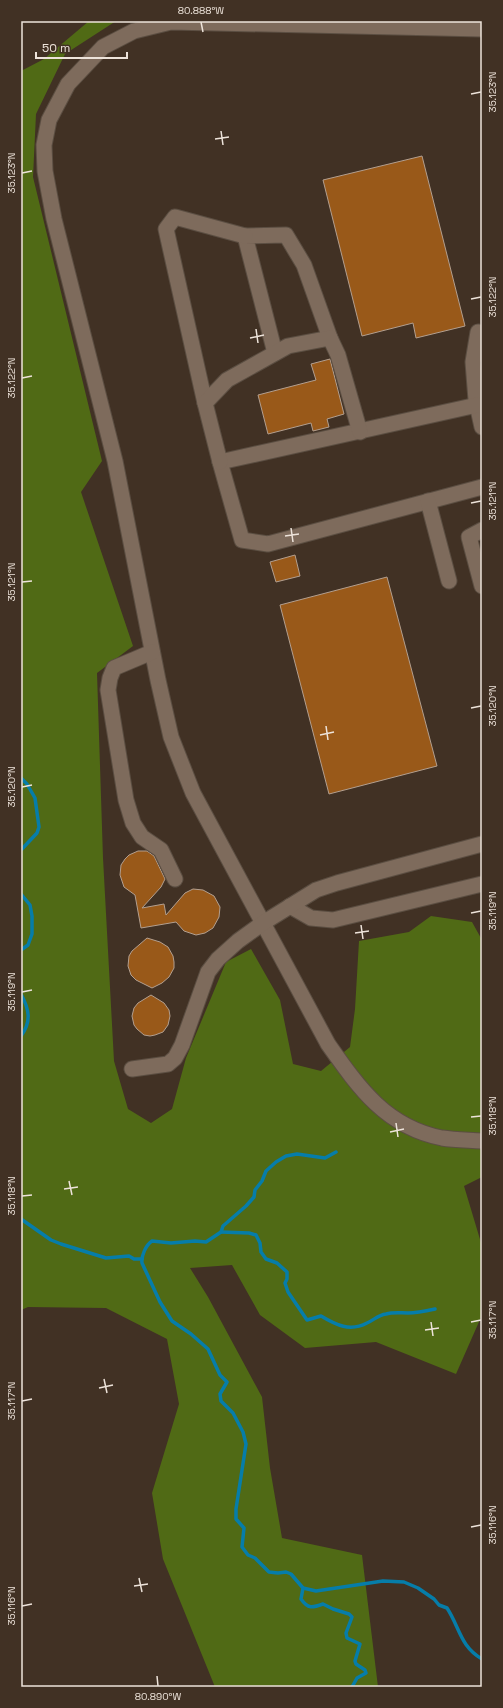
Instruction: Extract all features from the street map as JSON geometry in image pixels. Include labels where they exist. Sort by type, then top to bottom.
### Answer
[{"type":"street","points":[[482,29],[171,22],[134,31],[103,47],[68,84],[49,120],[44,146],[45,171],[54,219],[115,461],[152,652],[171,737],[194,794],[328,1044],[353,1080],[377,1106],[404,1125],[442,1138],[482,1141]]},
{"type":"street","points":[[360,432],[338,355],[330,338],[304,265],[286,235],[245,236],[175,217],[166,229],[205,403],[242,540],[268,544],[482,487]]},
{"type":"street","points":[[245,236],[275,353]]},
{"type":"street","points":[[478,332],[474,362],[477,405],[482,427]]},
{"type":"street","points":[[205,403],[227,380],[288,346],[330,338]]},
{"type":"street","points":[[220,462],[477,405]]},
{"type":"street","points":[[428,502],[449,581]]},
{"type":"street","points":[[482,530],[469,537],[482,586]]},
{"type":"street","points":[[152,652],[114,668],[110,678],[108,690],[126,800],[133,823],[142,837],[161,850],[175,879]]},
{"type":"street","points":[[132,1069],[168,1064],[175,1058],[182,1045],[208,972],[218,959],[263,923],[316,890],[482,844]]},
{"type":"street","points":[[290,906],[311,918],[333,920],[482,884]]},
{"type":"green space","points":[[89,21],[116,21],[65,54],[36,114],[33,177],[102,461],[81,492],[133,646],[97,673],[103,858],[114,1061],[128,1109],[151,1123],[172,1109],[186,1058],[226,962],[251,949],[280,1000],[293,1064],[321,1071],[350,1047],[355,1009],[359,941],[409,932],[431,916],[472,922],[482,940],[482,1177],[464,1186],[482,1246],[482,1315],[456,1374],[376,1342],[305,1348],[260,1315],[232,1265],[190,1268],[208,1297],[262,1397],[270,1468],[282,1538],[362,1555],[378,1687],[215,1687],[163,1559],[152,1493],[179,1404],[167,1339],[106,1308],[28,1307],[21,1310],[21,71],[44,59]]},
{"type":"building","points":[[422,156],[465,326],[416,338],[413,323],[362,336],[323,180]]},
{"type":"building","points":[[330,359],[344,414],[327,419],[329,427],[313,431],[311,423],[268,434],[258,395],[316,380],[311,364]]},
{"type":"building","points":[[295,555],[300,576],[276,582],[270,562]]},
{"type":"building","points":[[387,577],[437,766],[329,794],[280,605]]},
{"type":"building","points":[[138,851],[147,851],[154,856],[165,879],[161,887],[142,908],[164,904],[166,915],[185,893],[193,889],[203,890],[214,896],[220,907],[219,917],[213,928],[205,933],[196,935],[184,931],[176,922],[141,928],[135,895],[124,887],[120,875],[121,865],[125,859],[129,855]]},
{"type":"building","points":[[147,938],[160,942],[168,947],[173,956],[174,962],[174,968],[169,977],[162,983],[152,988],[136,980],[131,975],[128,966],[129,956],[132,951]]},
{"type":"building","points":[[151,995],[164,1003],[169,1010],[170,1016],[168,1025],[163,1032],[150,1036],[144,1035],[137,1029],[134,1025],[132,1016],[134,1008],[138,1003]]},
{"type":"waterway","points":[[21,778],[27,784],[35,798],[39,827],[37,833],[21,850]]},
{"type":"waterway","points":[[21,894],[30,905],[32,916],[32,934],[28,945],[21,950]]},
{"type":"waterway","points":[[21,994],[26,1005],[28,1015],[27,1025],[21,1036]]},
{"type":"waterway","points":[[336,1152],[325,1158],[297,1154],[286,1156],[266,1171],[262,1181],[255,1190],[254,1197],[223,1226],[221,1232],[206,1242],[195,1241],[171,1243],[152,1241],[144,1251],[142,1263],[160,1302],[172,1321],[191,1334],[208,1349],[220,1375],[227,1382],[220,1394],[221,1401],[233,1413],[243,1432],[246,1444],[236,1509],[236,1519],[244,1528],[242,1547],[248,1555],[255,1558],[269,1572],[286,1572],[291,1574],[303,1588],[316,1591],[383,1581],[404,1582],[418,1588],[434,1599],[439,1605],[447,1608],[461,1636],[469,1648],[482,1659]]},
{"type":"waterway","points":[[21,1219],[51,1240],[61,1244],[106,1258],[129,1256],[134,1259],[142,1259]]},
{"type":"waterway","points":[[221,1232],[249,1233],[256,1235],[260,1243],[261,1252],[266,1259],[277,1263],[287,1272],[287,1279],[285,1283],[288,1292],[307,1320],[321,1316],[338,1325],[355,1327],[361,1326],[378,1316],[394,1313],[415,1313],[435,1309]]},
{"type":"waterway","points":[[303,1588],[301,1599],[306,1605],[313,1607],[323,1604],[349,1614],[352,1617],[346,1633],[347,1638],[360,1644],[355,1661],[356,1664],[365,1670],[366,1673],[357,1678],[352,1687]]}]
